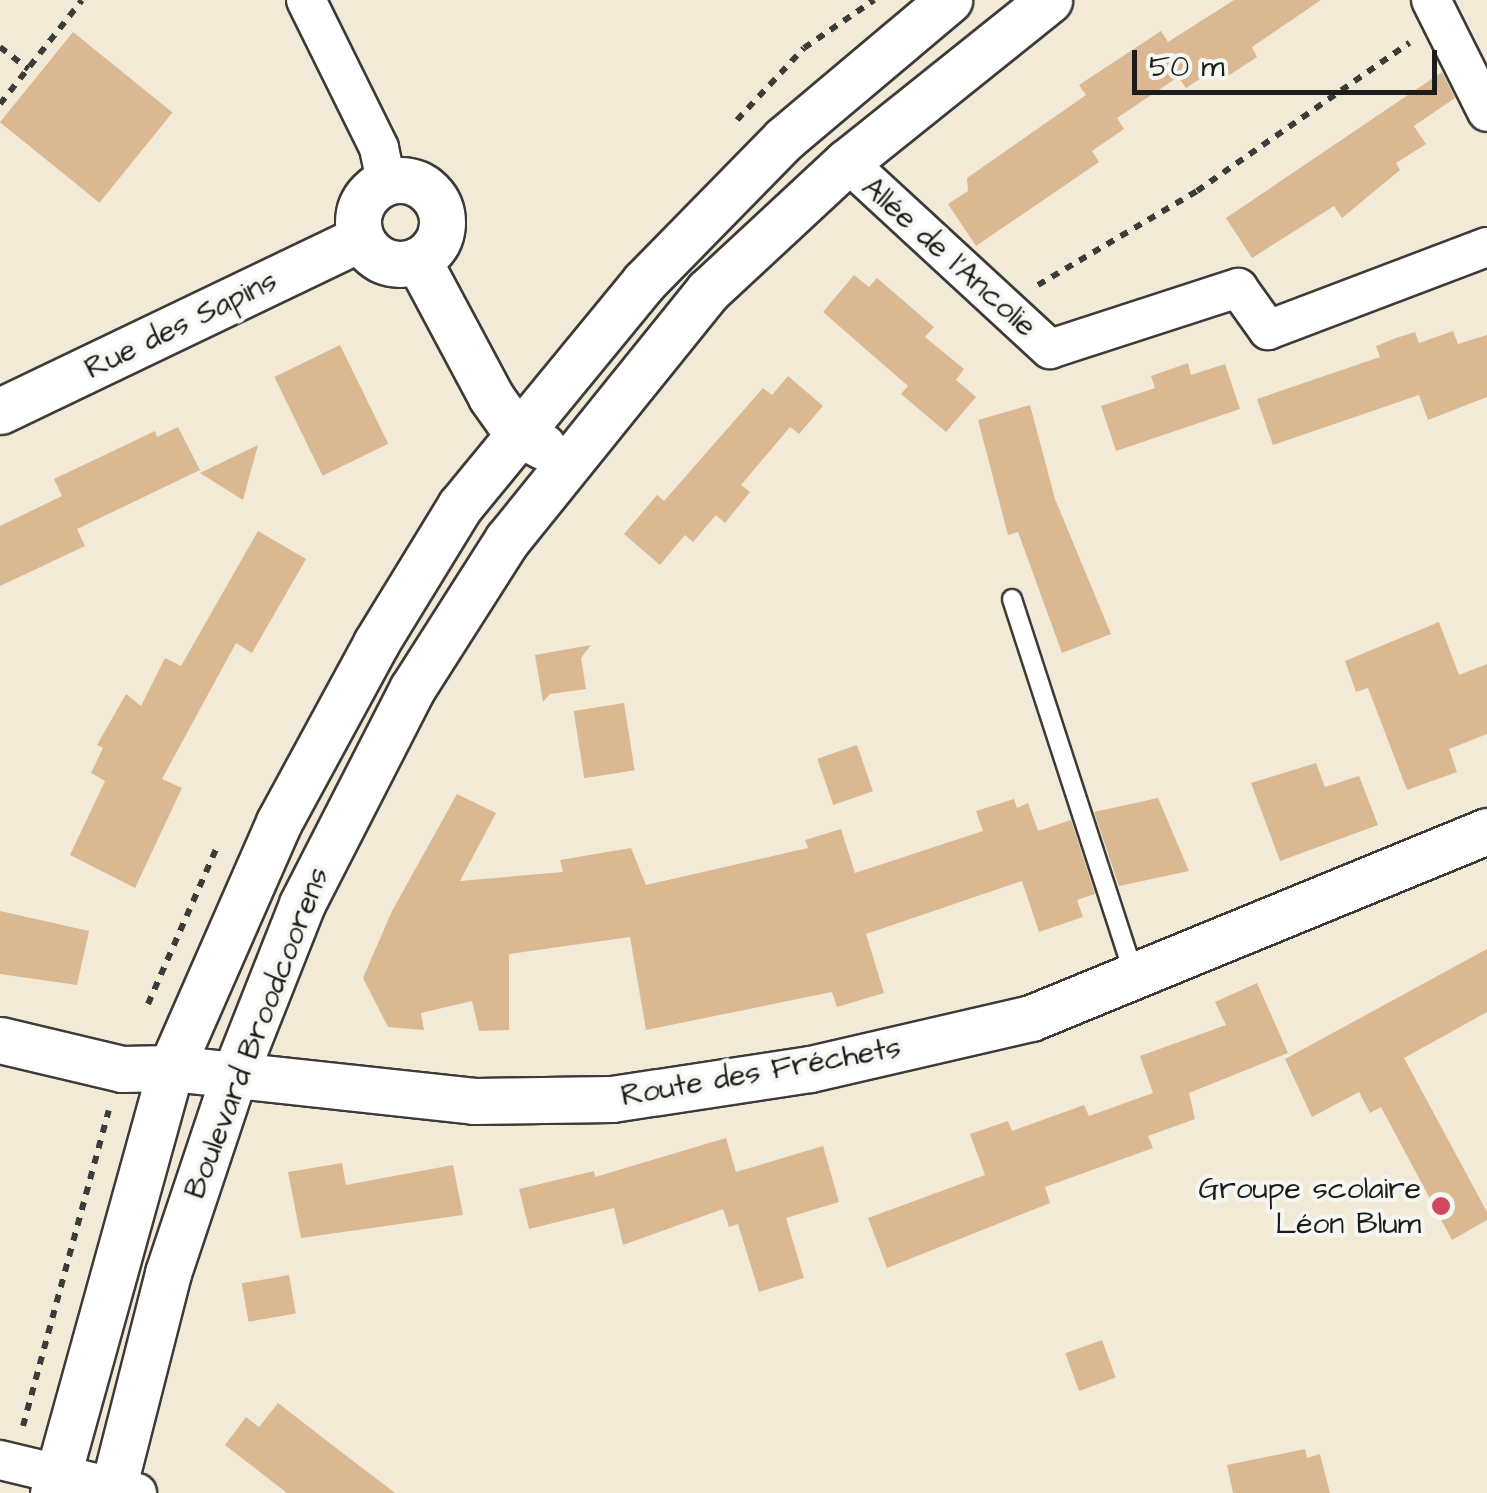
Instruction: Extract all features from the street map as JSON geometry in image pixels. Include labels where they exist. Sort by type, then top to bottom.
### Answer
[{"type":"street","points":[[306,0],[379,148],[386,182]]},
{"type":"street","points":[[55,1482],[171,1068],[280,822],[376,643],[460,506],[516,432],[644,282],[784,139],[949,0]]},
{"type":"street","name":"Boulevard Broodcoorens","points":[[121,1490],[168,1273],[234,1076],[302,904],[412,689],[507,540],[708,291],[847,162],[1049,0]]},
{"type":"street","points":[[1438,9],[1487,112]]},
{"type":"street","name":"Allée de l'Ancolie","points":[[847,162],[1050,349],[1238,288],[1268,330],[1487,247]]},
{"type":"street","points":[[386,182],[414,183],[436,200],[442,227],[418,260],[378,258],[361,238],[365,198],[386,182]]},
{"type":"street","name":"Rue des Sapins","points":[[0,411],[361,238]]},
{"type":"street","points":[[418,260],[516,432],[568,460]]},
{"type":"street","name":"Route des Fréchets","points":[[0,1040],[122,1069],[171,1068],[474,1101],[612,1099],[810,1069],[1031,1018],[1487,831]]},
{"type":"street","points":[[0,1460],[55,1482],[121,1490]]},
{"type":"lane","points":[[1012,599],[1134,974]]},
{"type":"path","points":[[0,104],[82,0]]},
{"type":"path","points":[[1002,306],[1197,191],[1438,9]]},
{"type":"path","points":[[0,47],[28,69]]},
{"type":"building","points":[[1234,0],[1321,0],[1252,47],[1257,57],[1225,78],[1218,67],[1186,88],[1178,77],[1117,118],[1124,129],[1092,151],[1099,162],[976,246],[948,204],[968,191],[967,178],[1086,95],[1079,85],[1161,31],[1168,42]]},
{"type":"building","points":[[73,32],[172,113],[99,203],[0,122]]},
{"type":"building","points":[[1442,72],[1455,98],[1414,126],[1426,144],[1396,163],[1400,170],[1342,218],[1334,206],[1252,258],[1226,218]]},
{"type":"building","points":[[854,275],[869,287],[877,278],[934,327],[925,337],[964,369],[956,380],[976,397],[946,432],[901,394],[908,386],[823,312]]},
{"type":"building","points":[[1453,331],[1458,344],[1487,335],[1487,397],[1428,420],[1419,395],[1273,445],[1257,399],[1380,357],[1376,346],[1396,338],[1415,332],[1419,343]]},
{"type":"building","points":[[340,345],[388,444],[323,476],[274,377]]},
{"type":"building","points":[[1188,363],[1191,375],[1225,364],[1240,409],[1116,451],[1101,406],[1155,388],[1151,376]]},
{"type":"building","points":[[788,376],[823,406],[799,434],[790,427],[741,485],[750,492],[725,523],[716,515],[693,542],[685,535],[660,565],[624,534],[657,495],[664,501],[763,388],[772,395]]},
{"type":"building","points":[[1030,405],[1055,499],[1111,634],[1062,653],[1018,532],[1008,535],[978,420]]},
{"type":"building","points":[[178,427],[200,470],[77,529],[85,546],[0,586],[0,526],[62,496],[54,479],[155,431],[157,437]]},
{"type":"building","points":[[258,445],[243,500],[200,473]]},
{"type":"building","points":[[258,531],[306,559],[252,653],[236,643],[162,779],[182,788],[135,888],[70,855],[105,781],[91,773],[103,748],[97,745],[126,694],[141,706],[165,658],[181,666]]},
{"type":"building","points":[[1439,622],[1459,675],[1487,664],[1487,734],[1449,749],[1457,772],[1407,790],[1368,688],[1356,692],[1345,661]]},
{"type":"building","points":[[591,645],[581,658],[586,689],[550,694],[543,702],[535,655]]},
{"type":"building","points":[[624,703],[635,770],[584,778],[574,711]]},
{"type":"building","points":[[857,745],[873,791],[833,805],[817,759]]},
{"type":"building","points":[[1316,763],[1325,787],[1359,776],[1378,825],[1280,861],[1251,783]]},
{"type":"building","points":[[457,794],[496,813],[460,881],[563,872],[560,860],[631,848],[646,885],[808,848],[805,840],[841,829],[855,873],[983,831],[976,811],[1014,799],[1017,808],[1028,803],[1038,831],[1071,820],[1095,894],[1077,900],[1083,917],[1039,932],[1022,881],[866,934],[884,993],[837,1007],[832,992],[646,1030],[630,937],[509,954],[509,1030],[479,1031],[472,1001],[421,1013],[424,1030],[388,1027],[363,978],[392,911]]},
{"type":"building","points":[[1158,798],[1189,871],[1119,886],[1094,812]]},
{"type":"building","points":[[0,911],[89,931],[77,985],[0,974]]},
{"type":"building","points":[[1487,949],[1487,1012],[1404,1058],[1487,1212],[1487,1220],[1452,1240],[1381,1107],[1370,1113],[1359,1092],[1312,1117],[1285,1059]]},
{"type":"building","points":[[1257,983],[1288,1053],[1189,1093],[1195,1119],[1148,1136],[1153,1148],[1045,1187],[1050,1203],[887,1268],[868,1218],[985,1175],[970,1134],[1008,1121],[1012,1131],[1084,1105],[1089,1116],[1153,1093],[1140,1056],[1226,1025],[1215,1002]]},
{"type":"building","points":[[726,1138],[736,1172],[823,1146],[839,1202],[786,1218],[804,1278],[759,1292],[738,1224],[729,1227],[723,1209],[623,1245],[614,1208],[529,1229],[519,1189],[594,1171],[595,1177]]},
{"type":"building","points":[[342,1163],[346,1185],[453,1165],[463,1215],[301,1238],[288,1172]]},
{"type":"building","points":[[289,1275],[296,1313],[249,1322],[242,1283]]},
{"type":"building","points":[[1102,1340],[1116,1378],[1079,1391],[1065,1353]]},
{"type":"building","points":[[278,1403],[395,1493],[287,1493],[225,1445],[246,1417],[259,1427]]},
{"type":"building","points":[[1305,1449],[1307,1458],[1320,1454],[1330,1493],[1233,1493],[1227,1465]]},
{"type":"place","name":"Groupe scolaire Léon Blum","points":[[1441,1206]]}]
